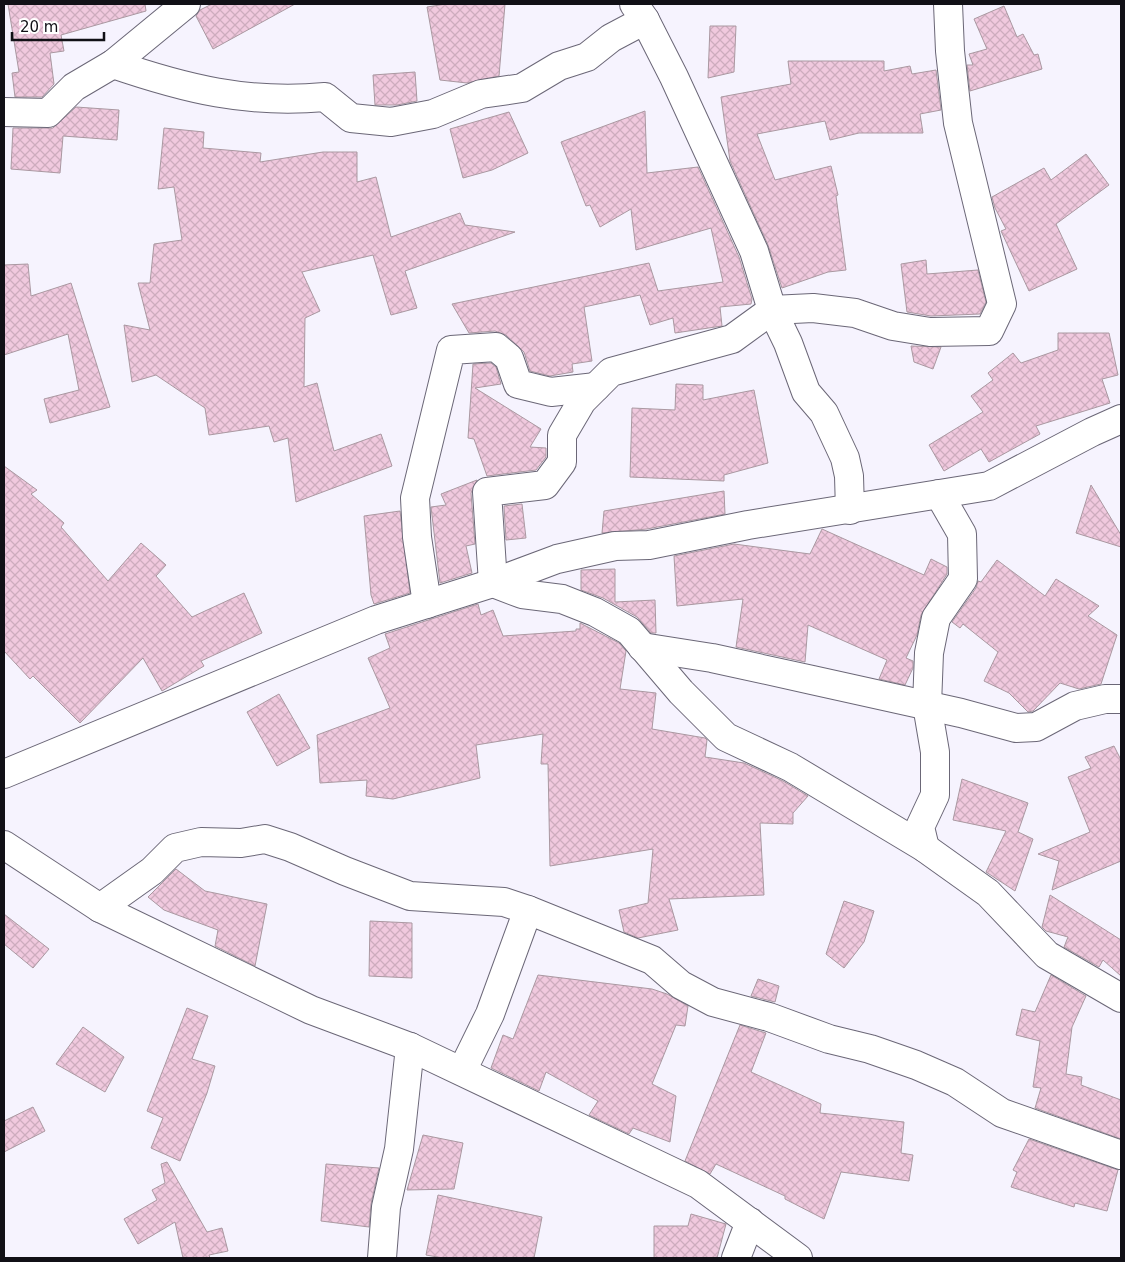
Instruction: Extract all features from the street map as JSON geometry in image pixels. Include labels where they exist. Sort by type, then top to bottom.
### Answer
[{"type":"street","points":[[4,112],[48,113],[74,87],[113,64],[186,4]]},
{"type":"street","points":[[493,583],[487,492],[544,485],[562,462],[562,435],[582,401],[611,372],[732,339],[772,310],[813,308],[855,313],[893,326],[930,332],[989,331],[1002,304],[958,123],[950,51],[948,4]]},
{"type":"street","points":[[113,64],[169,84],[206,92],[284,101],[325,97],[351,118],[391,122],[434,114],[481,94],[522,88],[558,66],[587,56],[640,12],[754,251],[772,310],[788,343],[806,392],[824,413],[845,458],[849,476],[850,510]]},
{"type":"street","points":[[427,604],[416,537],[415,498],[451,350],[496,347],[509,358],[518,384],[551,392],[596,387]]},
{"type":"street","points":[[4,774],[376,620],[493,583],[556,559],[615,546],[649,545],[748,525],[989,486],[1092,432],[1121,420]]},
{"type":"street","points":[[925,848],[920,827],[935,796],[935,752],[927,705],[929,653],[936,618],[963,579],[962,534],[939,494]]},
{"type":"street","points":[[493,583],[522,594],[562,599],[595,612],[630,631],[681,692],[726,737],[790,767],[925,848],[988,893],[1047,954],[1121,998]]},
{"type":"street","points":[[642,647],[712,658],[927,705],[1016,728],[1036,727],[1075,706],[1116,692]]},
{"type":"street","points":[[100,908],[152,871],[175,848],[201,842],[241,843],[265,839],[290,846],[345,871],[410,896],[504,902],[528,910],[652,960],[681,985],[713,1002],[769,1017],[829,1039],[870,1049],[916,1065],[962,1086],[1002,1112],[1121,1155]]},
{"type":"street","points":[[4,845],[100,908],[311,1010],[410,1047],[698,1184],[798,1258]]},
{"type":"street","points":[[462,1071],[490,1014],[528,910]]},
{"type":"street","points":[[382,1258],[386,1207],[400,1150],[410,1047]]},
{"type":"street","points":[[736,1258],[750,1222]]},
{"type":"building","points":[[8,4],[145,4],[146,11],[61,35],[64,51],[50,53],[54,84],[42,97],[15,97],[12,73],[19,72]]},
{"type":"building","points":[[212,4],[295,4],[213,49],[196,16],[200,10]]},
{"type":"building","points":[[446,4],[505,4],[499,76],[467,83],[440,80],[427,7]]},
{"type":"building","points":[[1004,6],[1017,37],[1023,34],[1034,55],[1038,54],[1042,69],[970,91],[967,65],[973,65],[969,54],[987,49],[974,19]]},
{"type":"building","points":[[710,26],[736,26],[734,72],[708,78]]},
{"type":"building","points":[[788,61],[884,61],[884,71],[910,66],[912,74],[936,70],[941,110],[920,114],[923,133],[859,133],[830,140],[825,121],[757,134],[775,180],[831,166],[838,195],[836,196],[846,270],[828,272],[782,288],[768,245],[730,161],[721,97],[791,84]]},
{"type":"building","points":[[415,72],[417,101],[397,105],[375,105],[373,75]]},
{"type":"building","points":[[76,107],[119,110],[117,140],[63,136],[60,173],[11,169],[13,128],[53,128]]},
{"type":"building","points":[[645,111],[647,173],[698,167],[739,257],[752,299],[751,304],[720,307],[722,326],[675,333],[673,318],[650,325],[640,295],[584,307],[592,361],[572,364],[573,372],[550,376],[530,371],[524,352],[506,335],[495,331],[469,333],[452,304],[649,263],[658,291],[723,282],[711,228],[636,250],[631,209],[600,227],[590,205],[586,206],[561,142]]},
{"type":"building","points":[[509,112],[528,153],[492,170],[463,178],[450,129]]},
{"type":"building","points":[[164,128],[204,132],[203,148],[261,153],[260,162],[323,152],[357,152],[357,182],[376,177],[391,237],[460,213],[465,225],[515,232],[405,271],[417,308],[391,315],[373,255],[302,272],[320,311],[305,318],[304,387],[317,383],[334,451],[381,434],[392,466],[296,502],[288,438],[274,442],[269,426],[209,435],[205,408],[156,375],[132,382],[124,325],[150,330],[138,283],[150,283],[154,244],[182,240],[174,187],[158,189]]},
{"type":"building","points":[[1086,154],[1109,185],[1056,224],[1077,269],[1029,291],[1001,231],[1006,229],[995,208],[992,197],[1044,168],[1051,180]]},
{"type":"building","points":[[926,260],[927,274],[978,270],[986,302],[980,314],[931,316],[907,312],[901,264]]},
{"type":"building","points":[[28,264],[31,296],[71,283],[110,407],[50,423],[44,399],[79,390],[68,334],[4,355],[4,265]]},
{"type":"building","points":[[1058,333],[1109,333],[1118,375],[1102,379],[1110,403],[1036,426],[1040,434],[989,462],[981,449],[944,471],[929,445],[983,412],[971,396],[993,380],[988,373],[1013,353],[1021,363],[1058,350]]},
{"type":"building","points":[[911,346],[941,347],[933,369],[914,362]]},
{"type":"building","points":[[491,363],[496,367],[501,384],[475,388],[541,429],[530,447],[546,448],[546,457],[536,470],[487,476],[474,439],[468,438],[473,364]]},
{"type":"building","points":[[676,384],[703,385],[703,400],[754,390],[768,463],[724,475],[724,481],[630,477],[632,408],[675,410]]},
{"type":"building","points":[[4,466],[37,490],[31,494],[64,523],[61,527],[108,581],[141,543],[166,565],[156,576],[192,617],[244,593],[262,633],[201,661],[204,666],[162,691],[143,658],[80,723],[33,676],[30,679],[4,651]]},
{"type":"building","points":[[477,480],[471,493],[475,544],[466,546],[472,573],[440,583],[431,507],[446,505],[441,494]]},
{"type":"building","points":[[1091,485],[1121,535],[1121,547],[1076,533]]},
{"type":"building","points":[[724,491],[725,514],[647,529],[602,533],[604,511]]},
{"type":"building","points":[[522,504],[526,538],[506,540],[504,506]]},
{"type":"building","points":[[400,511],[410,593],[374,604],[371,595],[364,516]]},
{"type":"building","points":[[822,529],[924,575],[931,559],[947,567],[947,574],[921,615],[917,635],[906,658],[913,661],[913,668],[905,685],[879,679],[887,660],[808,625],[805,662],[736,647],[743,599],[677,606],[674,556],[734,544],[810,554]]},
{"type":"building","points":[[997,560],[1045,596],[1056,579],[1099,606],[1088,616],[1117,635],[1101,684],[1079,689],[1060,683],[1033,711],[1028,712],[1009,693],[984,681],[998,652],[963,624],[960,628],[952,622],[976,588],[978,581],[981,582]]},
{"type":"building","points":[[615,569],[615,602],[655,600],[656,633],[651,633],[637,617],[603,598],[581,590],[581,570]]},
{"type":"building","points":[[478,604],[481,615],[493,610],[503,636],[576,631],[576,629],[580,629],[580,623],[619,643],[626,651],[620,689],[656,693],[652,729],[705,738],[707,740],[705,757],[744,763],[783,781],[808,796],[793,813],[793,824],[760,823],[764,895],[669,899],[678,930],[638,938],[624,932],[619,910],[648,903],[653,849],[550,866],[548,764],[541,764],[543,734],[476,745],[480,778],[393,799],[366,796],[367,780],[320,783],[317,735],[390,708],[368,658],[390,648],[385,634]]},
{"type":"building","points":[[279,694],[310,748],[277,766],[247,712]]},
{"type":"building","points":[[1114,746],[1121,760],[1121,861],[1052,890],[1059,861],[1038,854],[1090,832],[1068,777],[1091,768],[1085,757]]},
{"type":"building","points":[[962,779],[1028,803],[1018,832],[1033,839],[1015,891],[986,872],[1006,831],[953,820]]},
{"type":"building","points":[[176,869],[205,891],[267,904],[255,966],[215,946],[218,930],[164,910],[148,897]]},
{"type":"building","points":[[1050,895],[1121,940],[1121,976],[1103,960],[1099,967],[1064,947],[1068,937],[1046,931],[1042,927]]},
{"type":"building","points":[[844,901],[874,911],[864,942],[844,968],[826,954]]},
{"type":"building","points":[[4,914],[49,949],[33,968],[4,944]]},
{"type":"building","points":[[370,921],[412,923],[412,978],[369,976]]},
{"type":"building","points":[[538,975],[652,989],[667,994],[688,1006],[685,1026],[676,1025],[652,1084],[676,1096],[670,1142],[633,1128],[629,1134],[589,1115],[598,1101],[546,1072],[539,1091],[491,1068],[503,1035],[513,1039]]},
{"type":"building","points":[[1051,975],[1086,996],[1072,1027],[1066,1074],[1082,1077],[1081,1085],[1121,1100],[1121,1139],[1035,1108],[1041,1088],[1033,1087],[1040,1041],[1016,1035],[1022,1009],[1035,1012]]},
{"type":"building","points":[[758,979],[779,986],[775,1002],[751,996]]},
{"type":"building","points":[[187,1008],[208,1016],[192,1059],[215,1066],[207,1093],[180,1161],[151,1148],[163,1118],[147,1111]]},
{"type":"building","points":[[740,1025],[766,1033],[751,1072],[821,1104],[820,1113],[904,1122],[901,1153],[913,1155],[909,1181],[841,1172],[824,1219],[785,1199],[785,1196],[716,1164],[710,1174],[685,1161]]},
{"type":"building","points":[[83,1027],[124,1057],[105,1092],[56,1064]]},
{"type":"building","points":[[33,1107],[45,1131],[4,1152],[4,1121]]},
{"type":"building","points":[[423,1135],[463,1143],[454,1189],[407,1190]]},
{"type":"building","points":[[1029,1139],[1118,1170],[1107,1211],[1075,1203],[1074,1207],[1011,1187],[1017,1172],[1013,1170]]},
{"type":"building","points":[[167,1162],[207,1232],[222,1228],[228,1251],[209,1255],[210,1258],[183,1258],[175,1222],[138,1244],[124,1219],[157,1200],[152,1190],[165,1183],[161,1164]]},
{"type":"building","points":[[326,1164],[379,1168],[371,1204],[369,1227],[321,1221]]},
{"type":"building","points":[[438,1195],[542,1217],[534,1258],[443,1258],[426,1255]]},
{"type":"building","points":[[691,1214],[726,1224],[717,1258],[654,1258],[654,1226],[688,1226]]}]
